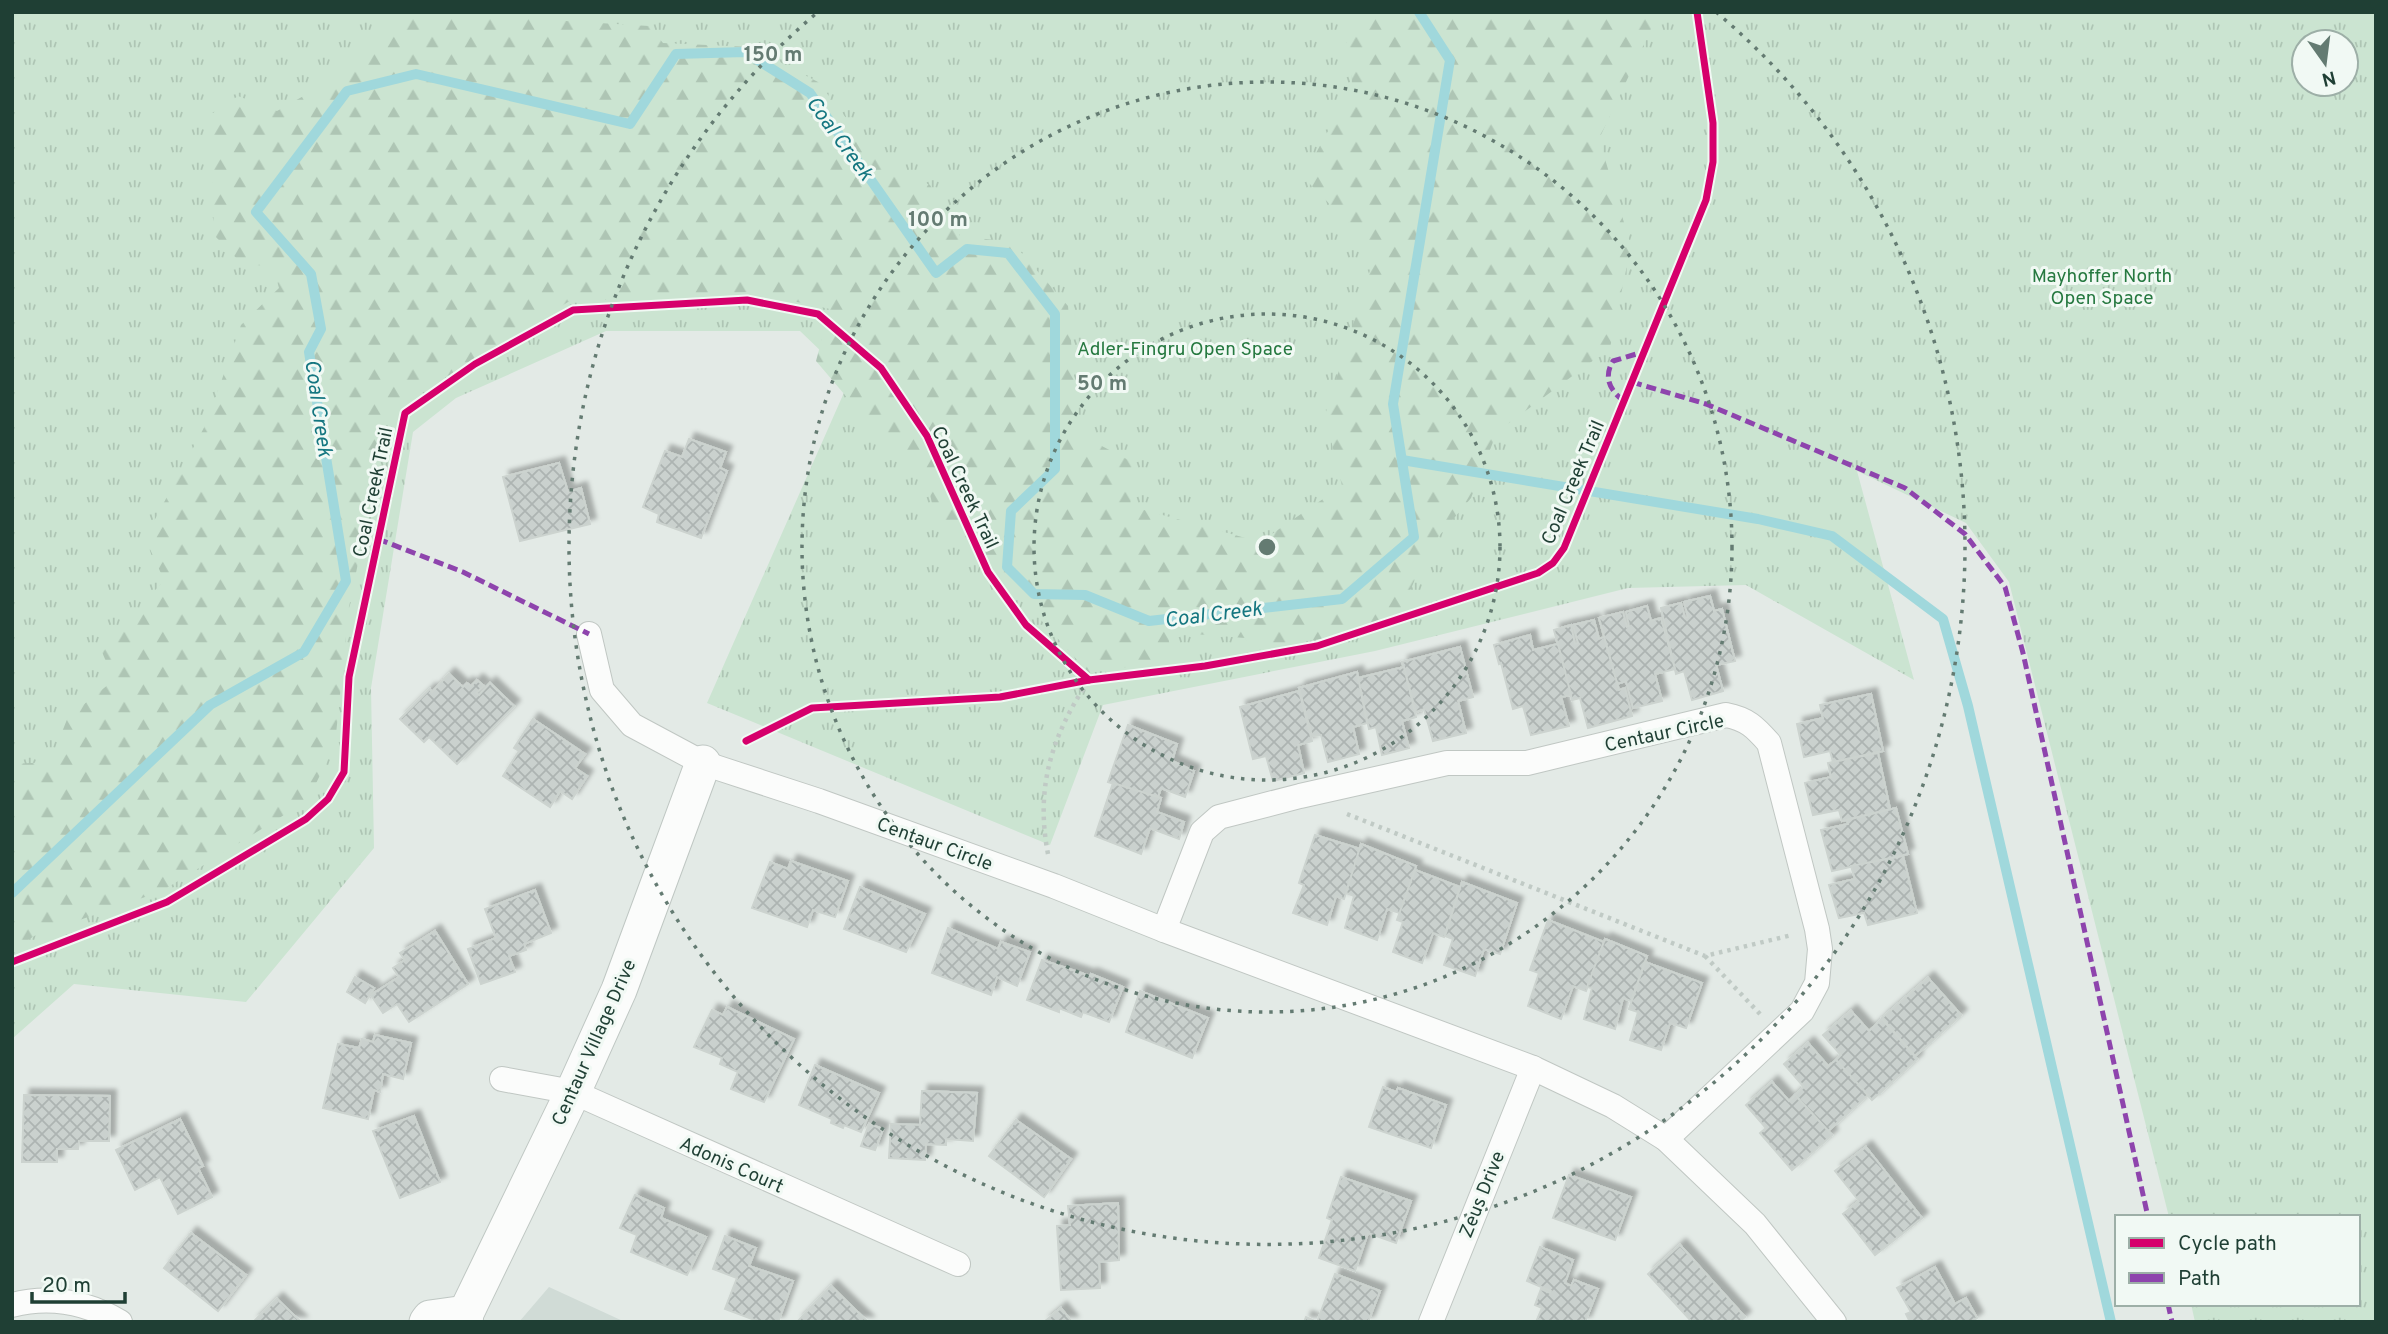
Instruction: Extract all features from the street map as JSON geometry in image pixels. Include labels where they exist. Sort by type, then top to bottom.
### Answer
[{"type":"street","name":"Centaur Circle","points":[[589,634],[602,690],[632,725],[703,763],[820,801],[1054,886],[1533,1068],[1613,1106],[1666,1139],[1755,1224],[1834,1322]]},
{"type":"street","name":"Centaur Circle","points":[[1164,930],[1202,832],[1219,817],[1447,763],[1527,763],[1726,715],[1741,718],[1751,723],[1769,743],[1817,929],[1820,949],[1817,983],[1802,1011],[1666,1139]]},
{"type":"street","name":"Centaur Village Drive","points":[[427,1322],[430,1318],[466,1318],[619,990],[703,763]]},
{"type":"street","name":"Zeus Drive","points":[[1430,1322],[1533,1068]]},
{"type":"street","name":"Adonis Court","points":[[502,1079],[573,1092],[958,1264]]},
{"type":"street","points":[[12,1305],[30,1300],[63,1300],[99,1310],[120,1322]]},
{"type":"path","points":[[1079,670],[1089,680]]},
{"type":"path","points":[[1076,682],[1102,678]]},
{"type":"path","points":[[1054,886],[1043,825],[1050,757],[1079,695],[1089,680]]},
{"type":"path","points":[[1300,796],[1704,956],[1778,1032]]},
{"type":"path","points":[[1704,956],[1817,929]]},
{"type":"shaded area","points":[[549,1287],[625,1322],[519,1322]]},
{"type":"green space","name":"Adler-Fingru Open Space","points":[[12,12],[2376,12],[2376,1322],[2195,1322],[2191,1306],[2360,1306],[2360,1215],[2168,1215],[2009,582],[1966,523],[1857,471],[1914,680],[1746,585],[1628,588],[1375,651],[1103,705],[1050,845],[707,703],[850,379],[800,331],[606,331],[456,398],[413,432],[371,688],[374,848],[246,1002],[74,984],[12,1039]]},
{"type":"green space","points":[[415,12],[649,26],[663,43],[751,47],[818,82],[885,168],[930,185],[960,236],[1012,242],[1068,306],[1079,434],[1136,464],[1130,506],[1260,542],[1342,486],[1325,415],[1376,251],[1303,177],[1353,85],[1342,12],[1651,12],[1652,27],[1599,139],[1631,246],[1610,348],[1497,432],[1471,498],[1428,549],[1401,612],[1331,637],[1253,651],[1245,638],[1168,632],[1171,660],[1089,673],[1001,576],[939,533],[921,456],[902,462],[816,361],[830,309],[750,292],[568,302],[389,412],[349,607],[335,744],[308,800],[162,891],[34,936],[12,951],[12,764],[50,762],[68,717],[114,680],[102,652],[164,580],[145,538],[207,422],[241,325],[279,288],[273,267],[241,263],[214,235],[210,115],[238,96],[277,111],[337,77]]},
{"type":"building","points":[[689,439],[726,452],[720,468],[727,471],[701,538],[657,522],[659,514],[643,507],[665,451],[682,457]]},
{"type":"building","points":[[559,463],[568,492],[581,488],[590,524],[520,541],[503,477]]},
{"type":"building","points":[[1710,596],[1714,611],[1722,609],[1735,661],[1716,665],[1723,691],[1692,700],[1684,671],[1676,674],[1661,608],[1681,603],[1685,618],[1688,617],[1684,602]]},
{"type":"building","points":[[1647,606],[1651,621],[1661,618],[1675,669],[1655,674],[1662,701],[1633,708],[1626,681],[1617,684],[1599,618],[1623,612],[1627,627],[1626,612]]},
{"type":"building","points":[[1594,620],[1599,639],[1604,637],[1619,690],[1625,688],[1632,716],[1588,728],[1580,698],[1572,700],[1554,630],[1571,625],[1575,644],[1578,643],[1573,625]]},
{"type":"building","points":[[1530,635],[1533,650],[1558,644],[1571,695],[1561,697],[1569,726],[1531,735],[1523,706],[1513,709],[1494,645]]},
{"type":"building","points":[[1460,647],[1473,697],[1458,701],[1466,733],[1433,741],[1424,709],[1416,712],[1402,662]]},
{"type":"building","points":[[1404,667],[1416,717],[1402,721],[1409,748],[1382,755],[1376,727],[1369,729],[1358,678]]},
{"type":"building","points":[[1357,672],[1367,723],[1353,727],[1359,754],[1328,762],[1321,735],[1312,736],[1299,688]]},
{"type":"building","points":[[449,674],[463,687],[467,683],[471,686],[477,680],[484,686],[476,693],[479,695],[490,683],[514,706],[457,764],[429,737],[424,742],[400,719]]},
{"type":"building","points":[[1299,691],[1312,741],[1298,745],[1304,773],[1273,781],[1266,756],[1253,759],[1240,707]]},
{"type":"building","points":[[1871,694],[1883,751],[1833,762],[1830,751],[1804,757],[1797,724],[1823,718],[1820,705]]},
{"type":"building","points":[[533,719],[585,754],[575,768],[587,776],[572,799],[560,791],[550,807],[503,776],[519,751],[514,748]]},
{"type":"building","points":[[1128,725],[1177,744],[1172,761],[1194,771],[1185,797],[1161,788],[1158,797],[1108,782]]},
{"type":"building","points":[[1878,753],[1890,809],[1842,821],[1839,810],[1813,815],[1805,783],[1831,777],[1828,763]]},
{"type":"building","points":[[1113,783],[1161,798],[1157,812],[1184,822],[1179,839],[1150,828],[1141,854],[1095,836]]},
{"type":"building","points":[[1896,808],[1908,854],[1832,871],[1821,830],[1848,824],[1847,820]]},
{"type":"building","points":[[1315,835],[1360,849],[1344,899],[1336,896],[1327,925],[1293,913],[1304,885],[1299,883]]},
{"type":"building","points":[[1361,844],[1416,866],[1400,913],[1387,909],[1377,940],[1345,928],[1354,896],[1346,893]]},
{"type":"building","points":[[1903,856],[1917,913],[1868,925],[1864,913],[1839,918],[1829,885],[1855,879],[1851,866]]},
{"type":"building","points":[[791,861],[848,881],[835,917],[813,910],[807,927],[752,908],[770,862],[788,869]]},
{"type":"building","points":[[1415,870],[1460,887],[1444,937],[1433,933],[1422,963],[1393,952],[1403,922],[1397,920]]},
{"type":"building","points":[[1462,882],[1517,903],[1500,954],[1484,949],[1475,976],[1444,965],[1453,939],[1445,936]]},
{"type":"building","points":[[860,887],[925,914],[906,952],[844,929]]},
{"type":"building","points":[[535,890],[551,933],[524,944],[526,950],[509,956],[515,972],[481,984],[468,949],[496,938],[485,909]]},
{"type":"building","points":[[1548,920],[1604,942],[1586,991],[1573,986],[1561,1019],[1528,1006],[1539,973],[1530,970]]},
{"type":"building","points":[[948,928],[998,949],[1001,942],[1030,952],[1017,986],[997,977],[991,995],[932,973]]},
{"type":"building","points":[[435,931],[468,984],[409,1022],[397,1004],[383,1013],[371,995],[399,977],[393,968],[405,960],[400,953]]},
{"type":"building","points":[[1605,939],[1647,956],[1631,1001],[1623,998],[1615,1029],[1584,1019],[1592,988],[1587,987]]},
{"type":"building","points":[[1042,960],[1090,976],[1091,974],[1123,987],[1109,1022],[1083,1012],[1081,1017],[1059,1008],[1059,1012],[1027,1000]]},
{"type":"building","points":[[1645,962],[1702,983],[1686,1028],[1670,1023],[1661,1050],[1630,1040],[1638,1012],[1629,1009]]},
{"type":"building","points":[[355,977],[374,988],[365,1003],[347,992]]},
{"type":"building","points":[[1928,978],[1961,1015],[1915,1056],[1882,1018]]},
{"type":"building","points":[[1140,991],[1208,1018],[1192,1058],[1126,1032]]},
{"type":"building","points":[[727,1007],[794,1039],[764,1102],[731,1089],[738,1072],[720,1064],[722,1058],[694,1047],[712,1010],[723,1015]]},
{"type":"building","points":[[1851,1011],[1869,1031],[1882,1019],[1917,1059],[1872,1100],[1836,1060],[1841,1055],[1823,1035]]},
{"type":"building","points":[[375,1035],[411,1043],[403,1079],[383,1074],[380,1092],[374,1090],[368,1119],[323,1108],[338,1044],[359,1048],[362,1039],[373,1042]]},
{"type":"building","points":[[1808,1043],[1828,1066],[1836,1060],[1868,1095],[1828,1131],[1795,1095],[1804,1087],[1784,1064]]},
{"type":"building","points":[[815,1065],[879,1093],[861,1132],[831,1123],[832,1119],[799,1105]]},
{"type":"building","points":[[1772,1082],[1789,1101],[1795,1095],[1832,1135],[1792,1170],[1760,1133],[1766,1128],[1746,1105]]},
{"type":"building","points":[[1383,1087],[1396,1092],[1398,1088],[1446,1105],[1431,1148],[1369,1127]]},
{"type":"building","points":[[922,1091],[977,1093],[973,1141],[946,1139],[946,1145],[926,1144],[925,1160],[889,1158],[891,1124],[920,1125]]},
{"type":"building","points":[[24,1095],[110,1096],[109,1141],[79,1141],[78,1149],[57,1149],[57,1162],[22,1162]]},
{"type":"building","points":[[414,1116],[440,1182],[400,1198],[373,1131]]},
{"type":"building","points":[[180,1119],[203,1166],[198,1168],[212,1197],[178,1214],[160,1177],[135,1190],[116,1150]]},
{"type":"building","points":[[1016,1120],[1071,1159],[1044,1197],[989,1156]]},
{"type":"building","points":[[869,1124],[883,1129],[875,1150],[861,1146]]},
{"type":"building","points":[[1866,1147],[1922,1218],[1875,1255],[1843,1214],[1859,1201],[1835,1171]]},
{"type":"building","points":[[1569,1175],[1631,1197],[1615,1240],[1553,1218]]},
{"type":"building","points":[[1341,1177],[1411,1201],[1396,1243],[1368,1233],[1355,1271],[1319,1258],[1332,1220],[1327,1218]]},
{"type":"building","points":[[635,1195],[664,1208],[661,1218],[706,1237],[687,1275],[631,1252],[637,1235],[620,1228]]},
{"type":"building","points":[[1118,1203],[1119,1260],[1099,1262],[1100,1288],[1061,1290],[1057,1226],[1070,1225],[1068,1206]]},
{"type":"building","points":[[191,1233],[246,1275],[218,1311],[164,1268]]},
{"type":"building","points":[[725,1236],[756,1248],[749,1266],[793,1281],[778,1322],[760,1322],[725,1309],[737,1278],[713,1269]]},
{"type":"building","points":[[1680,1245],[1745,1317],[1739,1322],[1692,1322],[1648,1274]]},
{"type":"building","points":[[1540,1247],[1573,1260],[1565,1283],[1571,1286],[1574,1280],[1598,1289],[1585,1322],[1536,1322],[1542,1308],[1535,1305],[1541,1289],[1550,1293],[1551,1291],[1527,1281]]},
{"type":"building","points":[[1935,1267],[1955,1304],[1966,1298],[1977,1318],[1971,1322],[1910,1322],[1906,1314],[1911,1312],[1897,1288]]},
{"type":"building","points":[[1335,1274],[1380,1291],[1368,1322],[1317,1322]]},
{"type":"building","points":[[831,1286],[868,1322],[797,1322]]},
{"type":"building","points":[[277,1299],[301,1322],[253,1322]]},
{"type":"building","points":[[1061,1308],[1072,1322],[1044,1322]]},
{"type":"building","points":[[1306,1317],[1317,1322],[1304,1322]]},
{"type":"waterway","name":"Coal Creek","points":[[12,893],[210,705],[304,652],[346,581],[309,352],[321,329],[311,274],[256,212],[347,91],[416,74],[630,124],[676,54],[745,52],[810,93],[936,273],[967,249],[1008,253],[1055,314],[1055,469],[1011,511],[1007,567],[1034,594],[1085,595],[1149,621],[1342,599],[1414,537],[1393,404],[1450,60],[1419,12]]},
{"type":"waterway","points":[[1402,460],[1758,519],[1832,536],[1943,619],[1968,706],[2111,1322]]},
{"type":"marked path","points":[[1624,401],[1615,393],[1610,383],[1610,367],[1613,361],[1643,352]]},
{"type":"marked path","points":[[1632,382],[1706,404],[1905,488],[1965,534],[2005,587],[2023,653],[2148,1215]]},
{"type":"marked path","points":[[378,539],[463,572],[589,634]]},
{"type":"marked path","points":[[2168,1306],[2172,1322]]},
{"type":"cycle path","name":"Coal Creek Trail","points":[[12,962],[167,902],[306,819],[328,799],[344,772],[349,677],[405,413],[475,364],[573,310],[747,300],[818,314],[881,368],[927,436],[988,572],[1026,625],[1089,680],[1205,666],[1317,646],[1538,573],[1553,563],[1564,548],[1706,200],[1713,162],[1713,123],[1697,12]]},
{"type":"cycle path","points":[[746,741],[812,708],[1000,697],[1089,680]]},
{"type":"park label","name":"Mayhoffer North Open Space","points":[[2102,286]]}]
